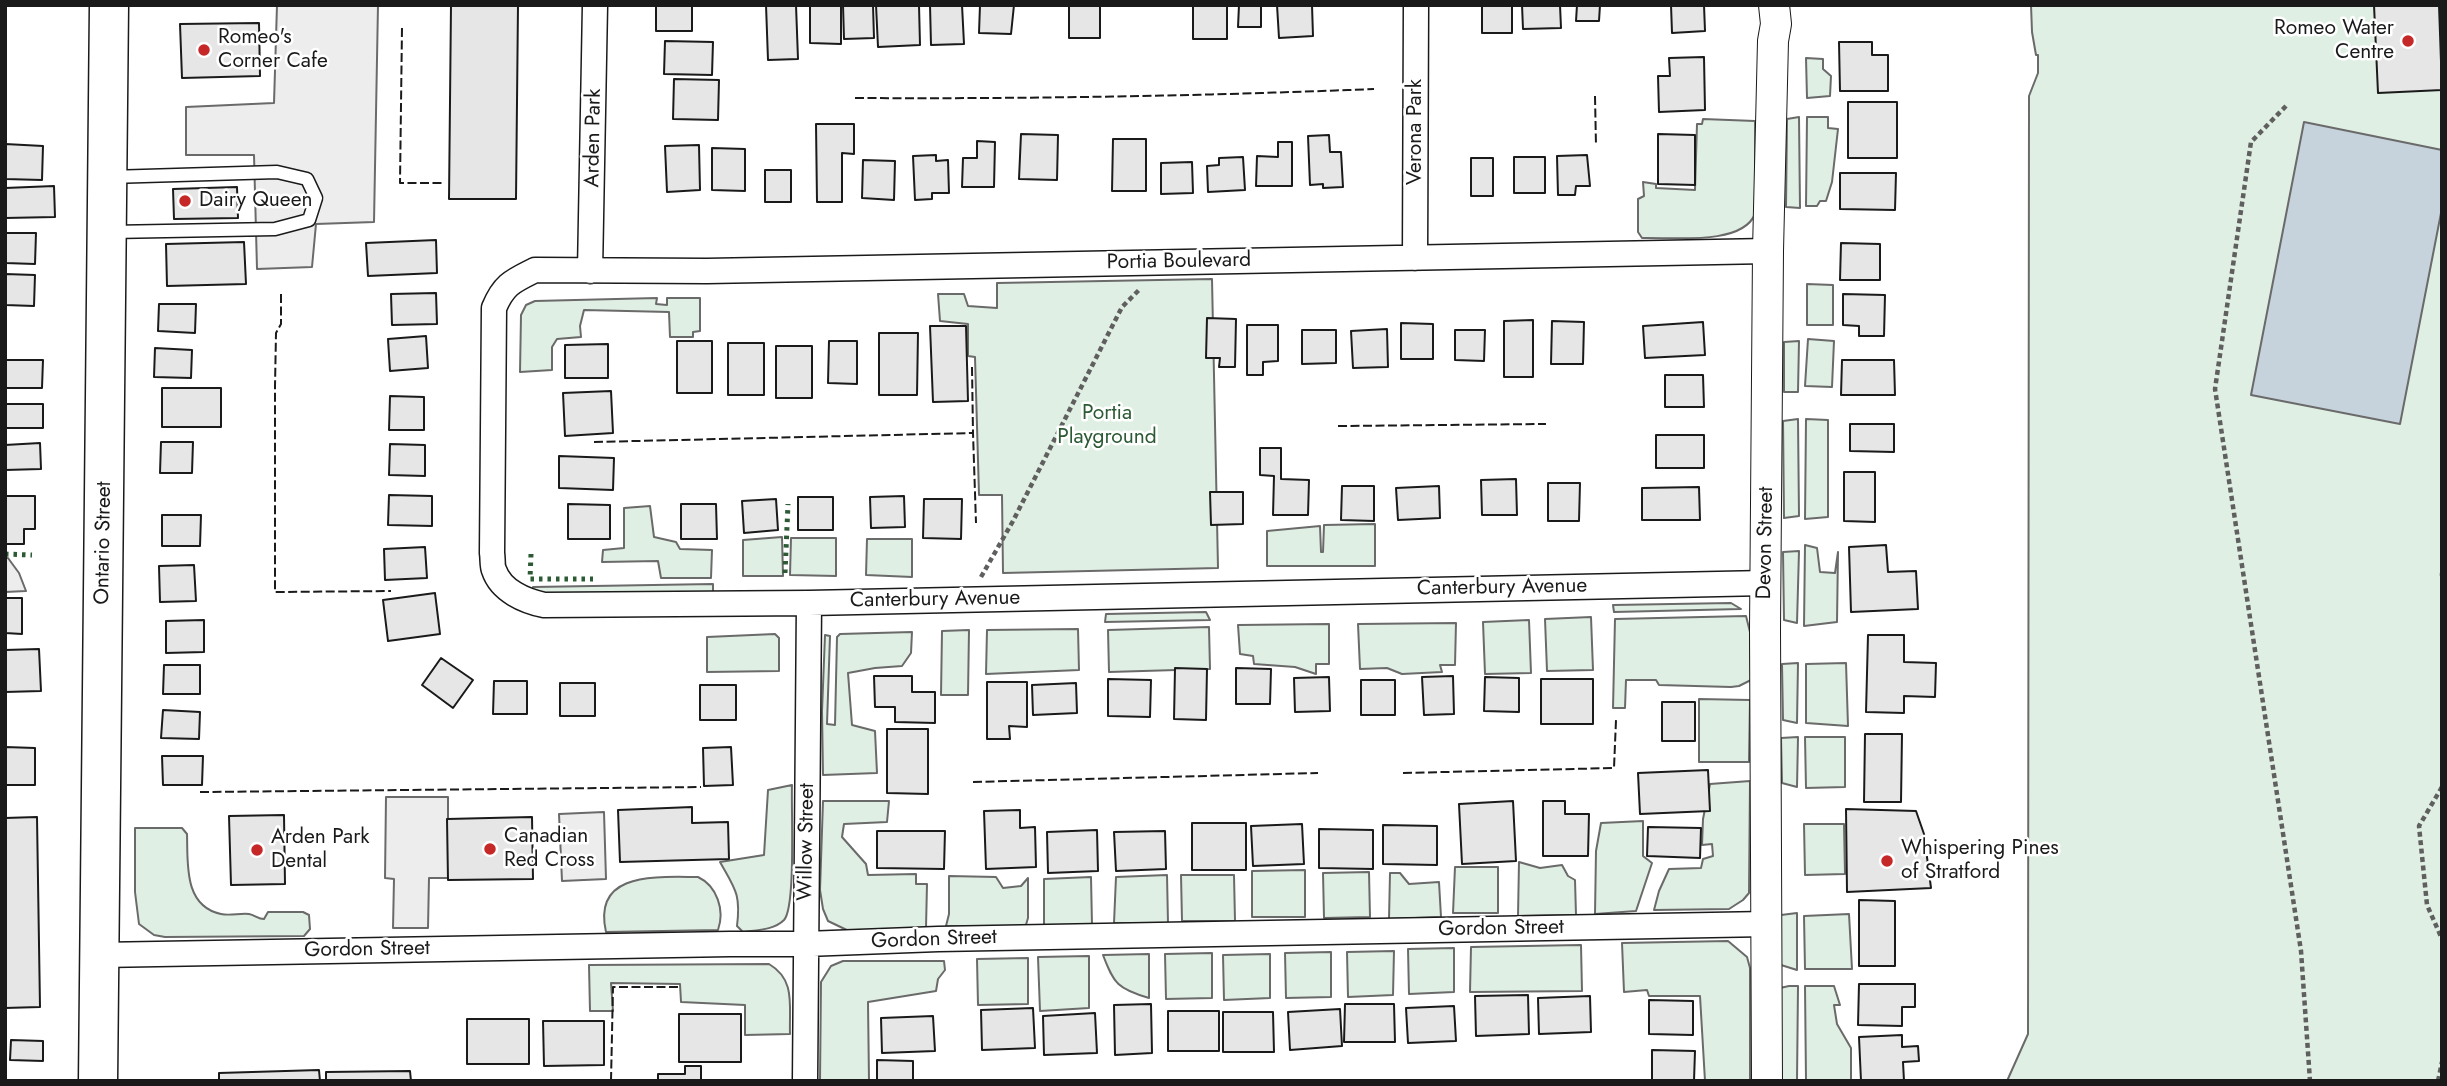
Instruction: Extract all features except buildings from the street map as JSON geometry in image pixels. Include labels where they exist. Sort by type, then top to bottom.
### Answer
[{"type":"main road","name":"Ontario Street","points":[[98,1081],[109,5]]},
{"type":"street","name":"Arden Park","points":[[590,271],[595,5]]},
{"type":"street","name":"Verona Park","points":[[1415,258],[1416,5]]},
{"type":"street","name":"Devon Street","points":[[1767,1081],[1768,251],[1773,41],[1776,24],[1774,5]]},
{"type":"street","name":"Portia Boulevard","points":[[590,271],[1768,251]]},
{"type":"street","name":"Canterbury Avenue","points":[[590,271],[535,270],[513,281],[500,292],[494,308],[492,553],[494,570],[502,584],[528,602],[544,605],[810,603],[1766,583]]},
{"type":"street","name":"Willow Street","points":[[805,1081],[810,603]]},
{"type":"street","name":"Gordon Street","points":[[100,955],[806,944],[938,939],[1767,924]]},
{"type":"lane","points":[[107,232],[275,229],[309,220],[316,198],[307,179],[277,172],[108,177]]},
{"type":"path","points":[[2286,106],[2251,142],[2215,389],[2301,951],[2310,1081]]},
{"type":"path","points":[[981,576],[1013,521],[1122,307],[1146,283]]},
{"type":"path","points":[[2442,787],[2419,826],[2427,905],[2442,939]]},
{"type":"path","points":[[2438,1081],[2442,1062]]},
{"type":"green space","points":[[2031,5],[2442,5],[2442,1081],[2007,1081],[2028,1034],[2029,96],[2038,73]]},
{"type":"green space","points":[[1806,58],[1823,59],[1823,69],[1831,76],[1830,96],[1807,98]]},
{"type":"green space","points":[[1799,117],[1800,208],[1786,207],[1787,119]]},
{"type":"green space","points":[[1807,117],[1828,117],[1828,128],[1838,129],[1832,182],[1826,201],[1820,201],[1817,206],[1806,206]]},
{"type":"green space","points":[[1703,119],[1755,121],[1755,214],[1748,224],[1721,235],[1705,238],[1642,238],[1638,232],[1638,199],[1644,196],[1643,182],[1656,184],[1656,188],[1695,190],[1697,124],[1702,124]]},
{"type":"green space","name":"Portia Playground","points":[[1212,279],[1218,568],[1003,573],[1002,495],[979,495],[975,357],[968,356],[968,324],[940,321],[938,294],[964,294],[968,306],[997,308],[997,283]]},
{"type":"green space","points":[[1807,284],[1833,285],[1833,325],[1807,325]]},
{"type":"green space","points":[[657,298],[656,304],[667,305],[667,298],[700,298],[700,331],[693,332],[693,337],[670,337],[669,312],[584,310],[580,326],[581,337],[557,339],[552,347],[552,370],[520,372],[521,315],[526,305],[535,301]]},
{"type":"green space","points":[[1808,339],[1834,341],[1832,387],[1805,386]]},
{"type":"green space","points":[[1799,341],[1798,392],[1784,392],[1784,342]]},
{"type":"green space","points":[[1798,419],[1799,516],[1784,518],[1783,421]]},
{"type":"green space","points":[[1806,419],[1828,420],[1828,517],[1805,519]]},
{"type":"green space","points":[[650,506],[654,537],[676,542],[680,549],[712,550],[711,578],[661,578],[658,561],[602,562],[603,550],[624,548],[624,508]]},
{"type":"green space","points":[[1375,524],[1375,566],[1267,566],[1267,531],[1320,526],[1323,552],[1324,525]]},
{"type":"green space","points":[[782,537],[783,576],[743,576],[743,540]]},
{"type":"green space","points":[[791,538],[836,538],[836,576],[790,575]]},
{"type":"green space","points":[[867,539],[912,539],[912,577],[866,575]]},
{"type":"green space","points":[[1805,545],[1817,548],[1820,572],[1835,573],[1838,552],[1837,622],[1804,626]]},
{"type":"green space","points":[[1799,551],[1797,623],[1784,620],[1783,552]]},
{"type":"green space","points":[[713,584],[713,592],[540,595],[532,592],[533,587]]},
{"type":"green space","points":[[1731,603],[1741,609],[1614,612],[1613,605]]},
{"type":"green space","points":[[1206,612],[1210,620],[1105,622],[1106,614]]},
{"type":"green space","points":[[1746,616],[1750,632],[1751,680],[1731,687],[1659,685],[1656,680],[1626,680],[1625,708],[1613,708],[1615,619]]},
{"type":"green space","points":[[1591,617],[1593,670],[1547,671],[1545,619]]},
{"type":"green space","points":[[1529,620],[1531,673],[1485,674],[1483,622]]},
{"type":"green space","points":[[1456,623],[1455,665],[1440,665],[1442,672],[1402,674],[1387,668],[1360,669],[1358,624]]},
{"type":"green space","points":[[1329,624],[1329,664],[1316,664],[1316,674],[1295,667],[1254,664],[1253,656],[1240,654],[1238,625]]},
{"type":"green space","points":[[1209,627],[1210,669],[1109,672],[1108,630]]},
{"type":"green space","points":[[1078,629],[1079,670],[986,674],[987,630]]},
{"type":"green space","points":[[969,630],[968,695],[941,695],[942,631]]},
{"type":"green space","points":[[912,632],[911,653],[902,666],[848,673],[852,725],[875,731],[877,773],[823,775],[825,635],[830,636],[827,724],[835,725],[837,637],[840,634]]},
{"type":"green space","points":[[775,634],[779,638],[779,671],[707,672],[707,637]]},
{"type":"green space","points":[[1798,663],[1797,723],[1783,720],[1782,664]]},
{"type":"green space","points":[[1846,663],[1848,726],[1806,723],[1806,664]]},
{"type":"green space","points":[[1699,699],[1750,700],[1749,762],[1699,762]]},
{"type":"green space","points":[[1798,737],[1797,787],[1782,783],[1781,738]]},
{"type":"green space","points":[[1805,737],[1845,737],[1845,787],[1806,788]]},
{"type":"green space","points":[[1750,781],[1749,893],[1729,909],[1654,910],[1669,869],[1701,868],[1703,859],[1713,856],[1712,844],[1702,845],[1703,819],[1710,784]]},
{"type":"green space","points":[[792,785],[792,878],[788,911],[784,920],[775,926],[743,932],[737,926],[736,892],[720,862],[764,855],[768,790]]},
{"type":"green space","points":[[823,801],[889,801],[887,822],[844,824],[842,837],[866,864],[868,875],[916,874],[916,884],[927,884],[926,928],[851,932],[828,921],[820,890]]},
{"type":"green space","points":[[1643,821],[1643,856],[1652,863],[1636,911],[1595,914],[1596,851],[1601,823]]},
{"type":"green space","points":[[1804,824],[1844,824],[1845,874],[1805,875]]},
{"type":"green space","points":[[135,828],[182,828],[187,834],[188,870],[194,893],[209,909],[221,914],[249,914],[264,919],[268,912],[303,912],[309,915],[310,929],[304,936],[154,935],[139,924],[135,892]]},
{"type":"green space","points":[[1519,862],[1540,868],[1562,865],[1568,876],[1575,880],[1576,915],[1518,916]]},
{"type":"green space","points":[[1455,867],[1498,867],[1498,913],[1453,913]]},
{"type":"green space","points":[[1305,870],[1305,917],[1252,917],[1252,871]]},
{"type":"green space","points":[[1369,872],[1370,917],[1324,918],[1323,873]]},
{"type":"green space","points":[[1390,873],[1400,873],[1409,884],[1439,882],[1441,917],[1389,919]]},
{"type":"green space","points":[[1167,875],[1168,923],[1114,923],[1116,877]]},
{"type":"green space","points":[[1181,875],[1234,875],[1235,921],[1182,921]]},
{"type":"green space","points":[[949,876],[996,877],[1003,888],[1021,886],[1028,878],[1028,918],[1025,928],[946,926],[949,914]]},
{"type":"green space","points":[[698,877],[710,886],[718,899],[718,930],[606,932],[604,912],[609,898],[618,888],[647,878]]},
{"type":"green space","points":[[1091,877],[1092,925],[1044,926],[1044,879]]},
{"type":"green space","points":[[1797,913],[1797,970],[1781,965],[1781,915]]},
{"type":"green space","points":[[1849,914],[1852,969],[1805,969],[1804,916]]},
{"type":"green space","points":[[1728,941],[1747,957],[1750,968],[1750,1081],[1705,1081],[1700,996],[1649,996],[1647,990],[1624,992],[1622,943]]},
{"type":"green space","points":[[1581,945],[1582,991],[1470,992],[1471,947]]},
{"type":"green space","points":[[1454,948],[1454,992],[1409,994],[1408,949]]},
{"type":"green space","points":[[1394,951],[1393,995],[1348,997],[1347,952]]},
{"type":"green space","points":[[1331,952],[1331,997],[1286,998],[1285,953]]},
{"type":"green space","points":[[1212,953],[1212,998],[1166,999],[1165,954]]},
{"type":"green space","points":[[1149,954],[1149,998],[1130,992],[1119,984],[1110,973],[1103,955]]},
{"type":"green space","points":[[1270,954],[1270,998],[1224,1000],[1223,955]]},
{"type":"green space","points":[[1089,956],[1089,1008],[1040,1011],[1038,957]]},
{"type":"green space","points":[[1028,958],[1028,1004],[978,1005],[977,959]]},
{"type":"green space","points":[[843,961],[944,961],[945,970],[938,979],[936,991],[868,1002],[869,1081],[820,1081],[821,982],[831,966]]},
{"type":"green space","points":[[769,964],[778,970],[787,986],[790,1034],[745,1035],[745,1005],[681,1002],[680,984],[611,983],[613,1011],[590,1011],[589,965]]},
{"type":"green space","points":[[1798,986],[1797,1081],[1780,1081],[1780,988]]},
{"type":"green space","points":[[1805,986],[1834,986],[1840,1005],[1834,1005],[1837,1024],[1851,1048],[1851,1081],[1806,1081]]},
{"type":"shaded area","points":[[277,5],[378,5],[374,222],[316,224],[312,267],[257,269],[254,155],[186,155],[186,107],[274,103]]},
{"type":"shaded area","points":[[2304,122],[2442,150],[2442,208],[2400,424],[2251,395]]},
{"type":"shaded area","points":[[5,558],[8,558],[19,573],[26,591],[5,592]]},
{"type":"shaded area","points":[[386,797],[448,797],[448,878],[429,878],[428,928],[393,928],[394,879],[385,878]]},
{"type":"shaded area","points":[[604,812],[606,879],[562,881],[559,814]]},
{"type":"hedge","points":[[785,573],[788,504]]},
{"type":"hedge","points":[[5,554],[32,555]]},
{"type":"hedge","points":[[531,554],[530,579],[593,579]]},
{"type":"fence","points":[[402,28],[400,183],[442,183]]},
{"type":"fence","points":[[855,98],[1244,94],[1374,89]]},
{"type":"fence","points":[[1595,96],[1596,146]]},
{"type":"fence","points":[[281,294],[281,324],[276,333],[275,592],[391,591]]},
{"type":"fence","points":[[972,367],[973,433]]},
{"type":"fence","points":[[1338,426],[1546,424]]},
{"type":"fence","points":[[594,442],[973,433],[976,523]]},
{"type":"fence","points":[[1403,773],[1614,768],[1616,720]]},
{"type":"fence","points":[[973,782],[1318,773]]},
{"type":"fence","points":[[200,792],[701,787]]},
{"type":"fence","points":[[611,1081],[613,987],[679,987]]},
{"type":"place","name":"Romeo Water Centre","points":[[2408,41]]},
{"type":"place","name":"Romeo's Corner Cafe","points":[[204,50]]},
{"type":"place","name":"Dairy Queen","points":[[185,201]]},
{"type":"place","name":"Canadian Red Cross","points":[[490,849]]},
{"type":"place","name":"Arden Park Dental","points":[[257,850]]},
{"type":"place","name":"Whispering Pines of Stratford","points":[[1887,861]]}]
